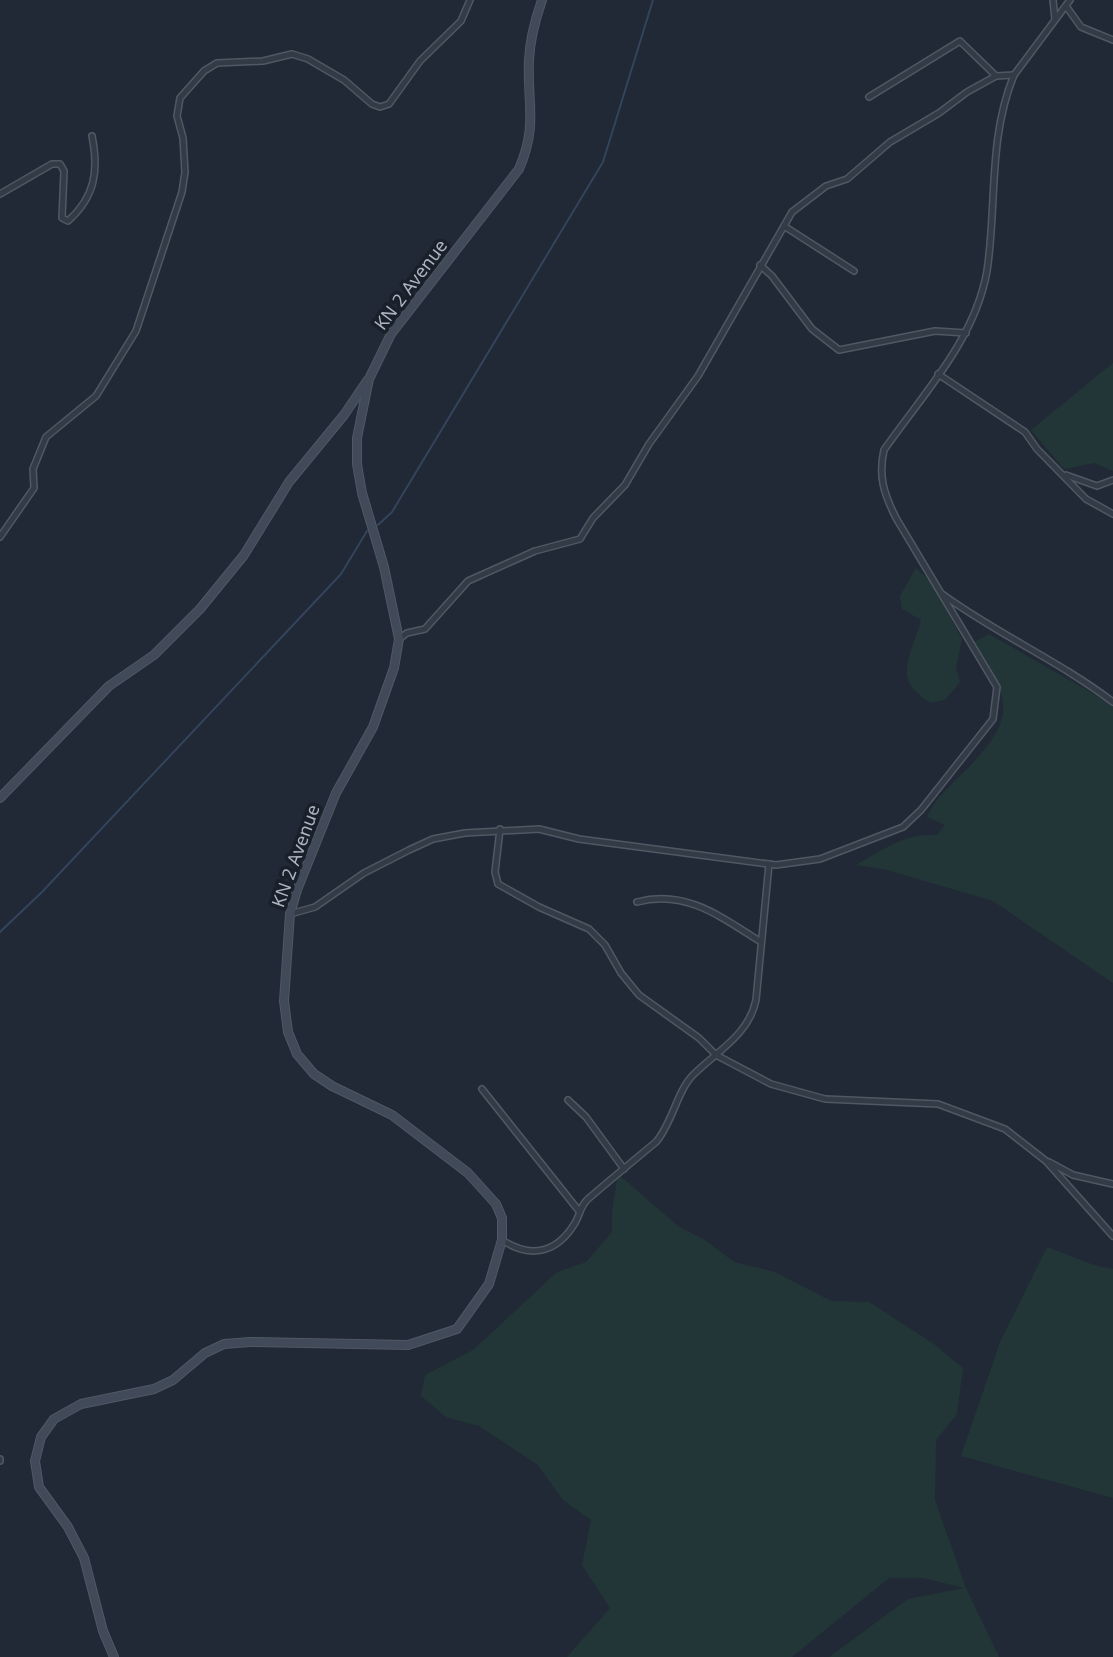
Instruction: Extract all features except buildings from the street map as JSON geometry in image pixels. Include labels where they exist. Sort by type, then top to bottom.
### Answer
[{"type":"main road","name":"KN 2 Avenue","points":[[114,1657],[103,1631],[84,1558],[68,1527],[39,1486],[35,1461],[41,1437],[54,1419],[81,1404],[155,1388],[173,1380],[205,1353],[224,1344],[250,1342],[408,1345],[457,1329],[489,1284],[502,1240],[502,1218],[496,1204],[476,1181],[392,1115],[332,1086],[314,1074],[297,1054],[288,1032],[284,1001],[290,914],[304,868],[336,793],[373,727],[394,667],[399,639],[384,567],[362,492],[357,464],[357,438],[369,379],[391,334],[519,169],[529,146],[533,122],[529,60],[533,26],[542,0]]},
{"type":"main road","points":[[0,798],[109,686],[154,655],[185,627],[244,555],[289,482],[344,415],[369,379]]},
{"type":"street","points":[[0,537],[34,488],[33,470],[46,437],[96,396],[136,331],[182,192],[185,172],[183,138],[177,116],[180,98],[204,71],[217,63],[263,61],[292,54],[308,59],[344,80],[364,98],[380,107],[389,104],[420,61],[461,20],[470,0]]},
{"type":"street","points":[[1053,0],[1055,19]]},
{"type":"street","points":[[290,914],[315,907],[364,873],[433,839],[500,829],[538,829],[579,839],[769,864],[821,859],[903,827],[935,796],[993,719],[997,700],[996,683],[886,498],[881,466],[884,450],[966,334],[979,300],[987,270],[998,125],[1014,75],[1068,3],[1081,27],[1113,40]]},
{"type":"street","points":[[869,97],[960,41],[996,76]]},
{"type":"street","points":[[399,639],[407,633],[425,629],[468,581],[535,551],[580,538],[593,518],[625,485],[649,444],[698,376],[792,212],[826,186],[847,179],[890,142],[996,76],[1014,75]]},
{"type":"street","points":[[0,194],[52,164],[60,164],[64,172],[62,218],[68,221],[86,203],[94,176],[96,155],[92,136]]},
{"type":"street","points":[[784,226],[854,271]]},
{"type":"street","points":[[760,265],[772,276],[813,329],[839,350],[934,331],[966,334]]},
{"type":"street","points":[[938,374],[1025,432],[1037,449],[1086,499],[1113,514]]},
{"type":"street","points":[[1063,474],[1097,486],[1113,480]]},
{"type":"street","points":[[940,592],[981,622],[1048,658],[1113,702]]},
{"type":"street","points":[[500,829],[495,872],[498,884],[589,929],[605,945],[621,973],[639,995],[699,1038],[716,1055],[771,1084],[811,1097],[938,1104],[962,1111],[1005,1129],[1046,1161],[1073,1175],[1113,1184]]},
{"type":"street","points":[[502,1240],[522,1251],[546,1252],[566,1234],[586,1201],[664,1133],[689,1079],[716,1055],[753,1013],[769,864]]},
{"type":"street","points":[[637,902],[658,897],[706,908],[761,942]]},
{"type":"street","points":[[482,1089],[579,1211]]},
{"type":"street","points":[[568,1100],[586,1117],[624,1169]]},
{"type":"street","points":[[1046,1161],[1113,1237]]},
{"type":"shaded area","points":[[1113,363],[1113,471],[1094,463],[1064,469],[1031,430]]},
{"type":"shaded area","points":[[916,568],[931,582],[962,639],[956,667],[960,682],[945,700],[930,703],[914,689],[907,677],[908,661],[921,620],[902,609],[900,596]]},
{"type":"shaded area","points":[[989,634],[1113,705],[1113,983],[993,901],[887,870],[856,865],[905,839],[937,835],[945,825],[927,817],[930,811],[941,795],[991,741],[1003,712],[997,682],[974,642]]},
{"type":"shaded area","points":[[618,1174],[679,1227],[705,1240],[734,1262],[775,1272],[831,1301],[869,1302],[934,1344],[963,1368],[957,1414],[936,1440],[935,1500],[966,1588],[999,1657],[829,1657],[908,1599],[964,1588],[923,1578],[889,1578],[792,1657],[567,1657],[610,1608],[582,1565],[591,1520],[563,1500],[538,1465],[479,1426],[446,1417],[421,1396],[425,1375],[473,1350],[557,1272],[586,1262],[612,1232]]},
{"type":"shaded area","points":[[1047,1247],[1094,1265],[1113,1269],[1113,1498],[961,1456],[1000,1342]]},
{"type":"waterway","points":[[378,525],[392,512],[603,162],[653,0]]},
{"type":"waterway","points":[[0,932],[42,892],[341,574],[367,531]]}]
